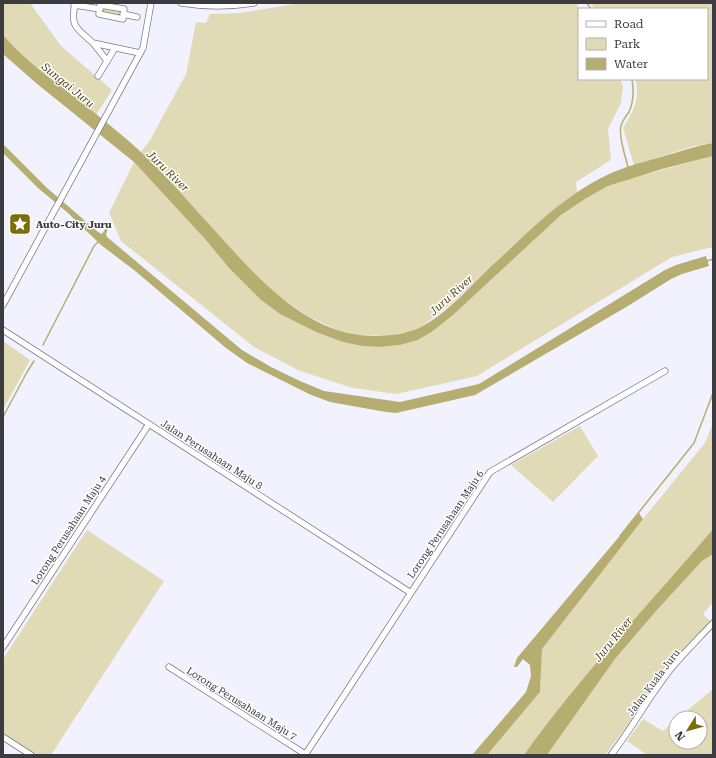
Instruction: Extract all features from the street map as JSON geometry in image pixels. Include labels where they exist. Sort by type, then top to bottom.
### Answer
[{"type":"street","points":[[3,305],[143,48],[151,3]]},
{"type":"street","points":[[181,3],[203,6],[233,6],[254,3]]},
{"type":"street","points":[[100,9],[75,4],[72,15],[74,24],[82,34],[93,43],[107,61]]},
{"type":"street","points":[[100,5],[124,9],[124,14],[123,18],[99,14],[100,5]]},
{"type":"street","points":[[124,14],[137,17]]},
{"type":"street","points":[[93,43],[140,53]]},
{"type":"street","points":[[98,76],[115,48]]},
{"type":"street","name":"Jalan Perusahaan Maju 8","points":[[3,330],[411,593]]},
{"type":"street","name":"Lorong Perusahaan Maju 6","points":[[305,754],[490,472],[665,372]]},
{"type":"street","name":"Lorong Perusahaan Maju 4","points":[[3,647],[149,424]]},
{"type":"street","name":"Jalan Kuala Juru","points":[[611,755],[674,664],[713,623]]},
{"type":"street","name":"Lorong Perusahaan Maju 7","points":[[169,667],[305,754]]},
{"type":"street","points":[[3,737],[32,755]]},
{"type":"green space","points":[[3,3],[30,3],[61,46],[112,90],[96,115],[30,63],[8,41],[2,31]]},
{"type":"green space","points":[[300,3],[577,3],[579,8],[578,80],[620,80],[623,87],[621,103],[608,129],[611,160],[576,182],[577,192],[562,203],[451,304],[421,327],[389,336],[356,335],[339,331],[310,317],[284,300],[266,285],[237,256],[141,152],[150,140],[186,74],[196,22],[206,23],[210,14],[240,13]]},
{"type":"green space","points":[[590,3],[713,3],[713,143],[694,146],[634,165],[623,128],[635,105],[637,92],[635,80],[708,80],[708,8],[594,8]]},
{"type":"green space","points":[[103,7],[122,11],[121,17],[102,13],[101,10]]},
{"type":"green space","points":[[713,156],[713,247],[672,257],[477,376],[396,394],[353,388],[300,371],[254,347],[121,241],[109,213],[134,162],[205,239],[229,268],[261,300],[280,314],[316,332],[343,342],[362,346],[380,347],[400,345],[418,340],[433,331],[453,315],[561,215],[585,199],[608,186],[628,179]]},
{"type":"green space","points":[[3,341],[30,360],[3,410]]},
{"type":"green space","points":[[713,423],[713,529],[593,668],[546,725],[524,755],[487,755],[540,692],[542,649],[643,519],[705,443]]},
{"type":"green space","points":[[580,426],[598,456],[553,502],[511,465]]},
{"type":"green space","points":[[87,530],[164,581],[51,755],[34,755],[3,735],[3,659]]},
{"type":"green space","points":[[713,554],[713,602],[703,614],[710,621],[657,683],[605,755],[547,755],[615,659],[702,561]]},
{"type":"green space","points":[[713,689],[713,755],[647,755],[627,741],[643,719],[663,731],[668,727],[668,750],[708,750],[708,710],[688,710]]},
{"type":"water","name":"Sungai Juru","points":[[3,35],[44,74],[112,127],[142,153],[274,292],[297,309],[320,323],[346,332],[373,336],[392,335],[404,333],[421,327],[460,298],[554,209],[582,189],[608,175],[640,163],[693,147],[713,143],[713,156],[662,169],[608,186],[561,215],[453,315],[433,331],[418,340],[400,345],[380,347],[362,346],[343,342],[316,332],[280,314],[261,300],[229,268],[205,239],[134,162],[36,83],[3,54]]},
{"type":"water","points":[[3,144],[46,187],[98,232],[102,234],[106,228],[108,229],[106,234],[107,237],[242,350],[271,367],[324,391],[400,402],[479,384],[665,270],[706,256],[709,266],[671,279],[628,306],[475,395],[396,413],[386,412],[330,402],[309,394],[247,363],[226,348],[134,270],[101,245],[68,213],[38,188],[3,153]]},
{"type":"water","points":[[639,513],[643,519],[542,649],[540,692],[487,755],[472,755],[526,692],[531,676],[530,665],[523,659],[517,667],[514,667],[517,658]]},
{"type":"water","points":[[713,529],[713,554],[702,561],[615,659],[547,755],[524,755],[592,668]]},
{"type":"waterway","points":[[587,3],[590,8]]},
{"type":"waterway","points":[[628,168],[620,131],[622,122],[629,112],[633,100],[632,80]]},
{"type":"waterway","points":[[43,345],[94,246],[99,241]]},
{"type":"waterway","points":[[707,261],[713,259]]},
{"type":"waterway","points":[[3,417],[34,361]]},
{"type":"waterway","points":[[620,536],[694,443],[713,393]]},
{"type":"place","name":"Auto-City Juru","points":[[20,224]]},
{"type":"water label","name":"Juru River","points":[[168,171]]},
{"type":"water label","name":"Juru River","points":[[451,295]]},
{"type":"water label","name":"Juru River","points":[[613,639]]}]
